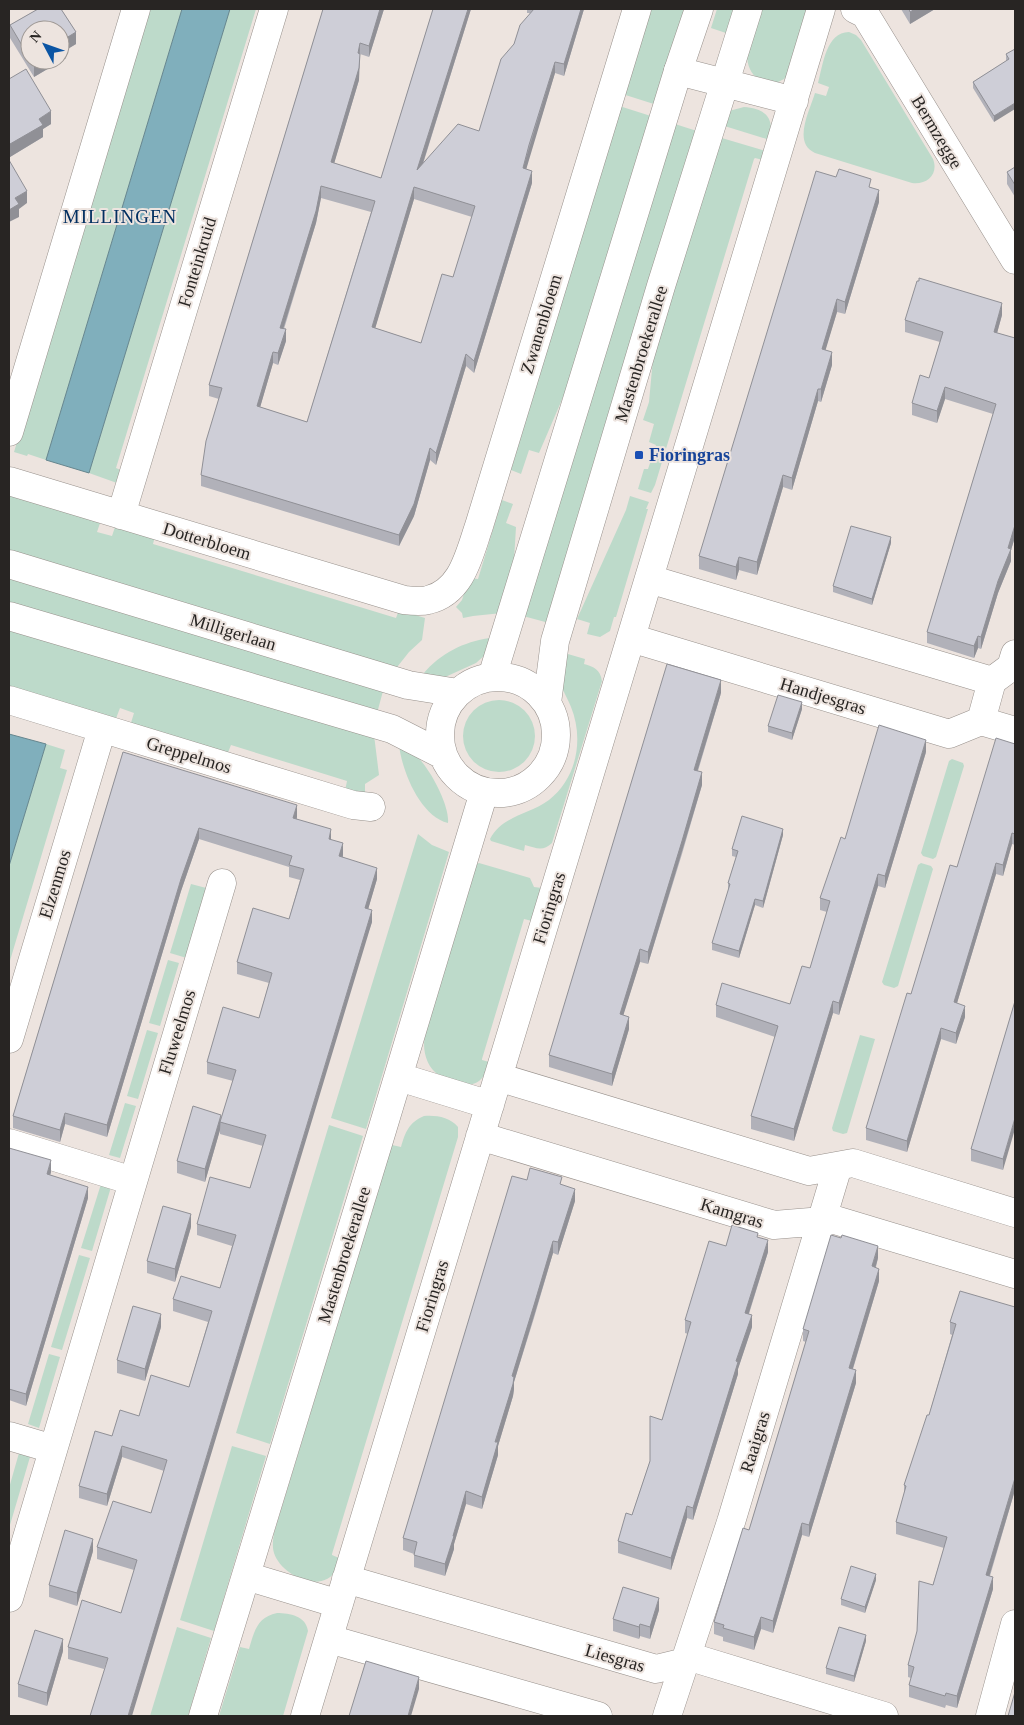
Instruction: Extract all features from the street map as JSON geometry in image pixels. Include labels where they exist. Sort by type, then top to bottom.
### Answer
[{"type":"street","points":[[9,432],[136,9]]},
{"type":"street","name":"Fonteinkruid","points":[[121,514],[274,9]]},
{"type":"street","name":"Zwanenbloem","points":[[404,600],[426,601],[440,596],[462,574],[479,526],[638,9]]},
{"type":"street","points":[[492,677],[678,71],[700,9]]},
{"type":"street","name":"Mastenbroekerallee","points":[[547,702],[555,641],[661,286],[748,9]]},
{"type":"street","name":"Fioringras","points":[[305,1716],[822,9]]},
{"type":"street","name":"Bermzegge","points":[[855,9],[865,14],[1015,260]]},
{"type":"street","points":[[678,71],[794,101]]},
{"type":"street","name":"Dotterbloem","points":[[9,481],[404,600]]},
{"type":"street","name":"Milligerlaan","points":[[9,564],[408,685],[458,692]]},
{"type":"street","points":[[649,579],[1008,668],[981,721],[1015,731]]},
{"type":"street","points":[[9,616],[392,729],[443,756]]},
{"type":"street","name":"Handjesgras","points":[[630,638],[949,734],[981,721]]},
{"type":"street","points":[[492,677],[513,678],[532,687],[547,702],[555,721],[557,741],[551,760],[539,777],[523,788],[503,794],[484,792],[466,785],[452,772],[443,756],[439,733],[444,711],[458,692],[474,682],[492,677]]},
{"type":"street","name":"Greppelmos","points":[[9,700],[353,805],[371,807]]},
{"type":"street","name":"Elzenmos","points":[[9,1039],[102,729]]},
{"type":"street","name":"Mastenbroekerallee","points":[[203,1716],[399,1077],[484,792]]},
{"type":"street","name":"Fluweelmos","points":[[9,1598],[222,883]]},
{"type":"street","points":[[399,1077],[490,1105]]},
{"type":"street","points":[[498,1077],[809,1171],[853,1163],[1015,1212]]},
{"type":"street","name":"Kamgras","points":[[480,1136],[774,1225],[835,1220],[1015,1274]]},
{"type":"street","points":[[9,1144],[133,1181]]},
{"type":"street","name":"Raaigras","points":[[667,1716],[731,1522],[838,1166]]},
{"type":"street","points":[[9,1436],[53,1449]]},
{"type":"street","name":"Liesgras","points":[[246,1576],[343,1592],[656,1670],[697,1659],[884,1716]]},
{"type":"street","points":[[990,1716],[1015,1624]]},
{"type":"street","points":[[329,1639],[598,1716]]},
{"type":"green space","points":[[148,9],[182,9],[46,460],[28,454],[27,456],[14,452]]},
{"type":"green space","points":[[230,9],[256,9],[116,468],[123,471],[117,483],[89,473]]},
{"type":"green space","points":[[651,9],[687,9],[657,105],[616,92],[628,84]]},
{"type":"green space","points":[[717,9],[737,9],[729,34],[711,28]]},
{"type":"green space","points":[[753,9],[809,9],[788,75],[774,84],[756,77],[748,63],[747,44]]},
{"type":"green space","points":[[849,32],[861,40],[933,159],[933,174],[927,180],[912,183],[815,153],[808,148],[805,142],[804,126],[815,93],[826,96],[829,87],[818,83],[824,59],[830,43],[835,37],[841,33]]},
{"type":"green space","points":[[613,104],[654,117],[576,367],[539,453],[529,450],[521,474],[511,470],[617,118]]},
{"type":"green space","points":[[744,107],[758,110],[767,116],[771,126],[770,140],[718,124],[729,111]]},
{"type":"green space","points":[[675,124],[700,132],[549,623],[523,616]]},
{"type":"green space","points":[[715,136],[766,151],[763,160],[754,159],[651,493],[638,489],[644,469],[648,469],[656,445],[649,442],[654,424],[643,420],[649,402],[655,336]]},
{"type":"green space","points":[[9,492],[101,520],[97,532],[112,536],[116,524],[155,536],[153,544],[396,618],[399,610],[425,618],[422,640],[409,652],[394,671],[9,557]]},
{"type":"green space","points":[[630,496],[649,502],[616,617],[614,617],[610,631],[600,637],[587,634],[590,623],[577,619],[626,510]]},
{"type":"green space","points":[[502,500],[513,504],[506,523],[516,527],[514,560],[502,613],[463,618],[462,613],[456,607],[462,600],[469,578],[478,579]]},
{"type":"green space","points":[[9,574],[383,691],[376,717],[9,607]]},
{"type":"green space","points":[[9,623],[374,735],[379,775],[365,784],[365,796],[345,791],[347,781],[231,745],[227,755],[130,726],[134,713],[120,708],[115,721],[9,689]]},
{"type":"green space","points":[[490,638],[485,655],[476,663],[443,678],[423,674],[445,654],[471,642]]},
{"type":"green space","points":[[561,652],[585,659],[584,664],[596,669],[602,681],[552,843],[546,848],[525,845],[524,851],[491,841],[490,839],[495,831],[509,820],[549,800],[559,791],[572,769],[577,745],[577,732],[571,707],[559,679]]},
{"type":"green space","points":[[492,700],[506,700],[525,710],[535,729],[535,743],[525,762],[506,772],[492,772],[473,762],[463,743],[463,729],[473,710]]},
{"type":"green space","points":[[46,744],[65,750],[60,768],[67,770],[9,964],[9,866]]},
{"type":"green space","points":[[399,745],[419,758],[431,775],[442,796],[448,815],[448,823],[438,819],[429,812],[414,791],[404,767]]},
{"type":"green space","points":[[952,759],[963,763],[964,766],[936,857],[933,859],[923,856],[921,853],[949,761]]},
{"type":"green space","points":[[418,834],[432,845],[449,852],[366,1129],[331,1118]]},
{"type":"green space","points":[[921,863],[931,866],[933,869],[898,986],[894,988],[884,985],[882,982],[918,865]]},
{"type":"green space","points":[[477,864],[530,878],[534,887],[542,888],[532,921],[524,919],[482,1059],[489,1062],[486,1072],[477,1082],[466,1084],[444,1078],[435,1072],[428,1063],[424,1040]]},
{"type":"green space","points":[[191,884],[210,889],[190,959],[170,953]]},
{"type":"green space","points":[[168,960],[179,963],[160,1026],[149,1023]]},
{"type":"green space","points":[[147,1030],[158,1033],[138,1099],[127,1096]]},
{"type":"green space","points":[[860,1035],[875,1039],[847,1133],[843,1134],[833,1131],[832,1128]]},
{"type":"green space","points":[[125,1103],[136,1106],[120,1158],[109,1155]]},
{"type":"green space","points":[[424,1116],[438,1116],[451,1121],[458,1127],[458,1137],[332,1554],[339,1558],[337,1569],[330,1577],[322,1581],[312,1582],[293,1575],[278,1561],[273,1548],[274,1533],[392,1145],[401,1147],[408,1128]]},
{"type":"green space","points":[[329,1125],[363,1136],[270,1444],[236,1433]]},
{"type":"green space","points":[[101,1184],[111,1187],[92,1251],[81,1248]]},
{"type":"green space","points":[[79,1255],[90,1258],[62,1350],[51,1347]]},
{"type":"green space","points":[[49,1354],[60,1357],[39,1428],[28,1424]]},
{"type":"green space","points":[[232,1446],[266,1456],[214,1631],[180,1620]]},
{"type":"green space","points":[[19,1453],[30,1457],[10,1525],[9,1488]]},
{"type":"green space","points":[[277,1613],[297,1616],[307,1626],[308,1631],[283,1716],[219,1716],[240,1647],[249,1649],[257,1626],[265,1618]]},
{"type":"green space","points":[[177,1627],[211,1638],[188,1716],[150,1716]]},
{"type":"water","points":[[182,9],[230,9],[89,473],[46,460]]},
{"type":"water","points":[[9,734],[46,744],[9,866]]},
{"type":"building","points":[[38,9],[61,9],[68,20],[20,20],[20,42],[10,25]]},
{"type":"building","points":[[323,9],[380,9],[369,46],[360,43],[358,53],[360,54],[359,68],[331,162],[381,178],[433,9],[468,9],[417,170],[458,124],[479,131],[501,59],[514,44],[520,25],[534,9],[581,9],[564,64],[555,62],[529,145],[523,168],[532,171],[474,361],[466,354],[436,453],[430,448],[414,504],[399,535],[201,475],[206,441],[222,388],[209,385]],"holes":[[[321,186],[375,201],[307,422],[257,406],[273,352],[278,353],[286,329],[280,328],[316,211]],[[414,187],[475,206],[453,277],[442,274],[421,343],[372,327]]]},
{"type":"building","points":[[70,23],[76,32],[70,36]]},
{"type":"building","points":[[1015,49],[1015,103],[994,116],[973,82],[1009,59],[1006,54]]},
{"type":"building","points":[[27,70],[51,111],[39,119],[43,125],[10,144],[9,142],[9,79]]},
{"type":"building","points":[[9,160],[27,191],[15,198],[19,204],[9,210]]},
{"type":"building","points":[[1015,167],[1015,185],[1007,172]]},
{"type":"building","points":[[839,169],[871,179],[869,187],[879,190],[845,302],[837,299],[822,349],[832,352],[821,389],[818,389],[792,478],[783,475],[757,562],[739,557],[736,567],[699,556],[816,171],[836,177]]},
{"type":"building","points":[[919,278],[1002,303],[994,332],[1015,338],[1015,525],[1008,548],[1011,549],[998,581],[981,637],[978,636],[974,646],[927,632],[996,404],[945,387],[937,411],[912,403],[920,375],[929,378],[943,332],[905,320]]},
{"type":"building","points":[[851,526],[891,537],[872,599],[833,586]]},
{"type":"building","points":[[667,664],[721,680],[694,770],[702,772],[682,841],[648,952],[640,949],[620,1014],[629,1017],[612,1074],[549,1055]]},
{"type":"building","points":[[778,695],[802,702],[792,733],[768,726]]},
{"type":"building","points":[[879,725],[926,740],[885,876],[878,874],[839,1003],[833,1001],[794,1129],[751,1116],[778,1026],[716,1005],[722,983],[790,1004],[802,966],[810,968],[830,901],[820,898],[841,837],[845,839]]},
{"type":"building","points":[[996,738],[1015,744],[1015,834],[1012,833],[1003,865],[996,863],[954,1002],[965,1006],[956,1033],[941,1028],[907,1141],[866,1128],[907,993],[911,994],[950,865],[957,867]]},
{"type":"building","points":[[123,752],[297,805],[293,818],[331,829],[329,839],[343,843],[339,856],[377,868],[365,908],[372,910],[128,1716],[90,1716],[108,1658],[68,1647],[82,1600],[121,1613],[137,1560],[97,1547],[113,1501],[151,1513],[167,1460],[122,1446],[107,1494],[79,1486],[95,1431],[112,1436],[120,1410],[139,1416],[151,1375],[189,1387],[212,1311],[173,1299],[181,1276],[220,1288],[236,1235],[197,1224],[210,1177],[250,1188],[266,1135],[220,1122],[236,1070],[207,1062],[223,1007],[259,1018],[272,973],[237,962],[253,908],[289,919],[304,869],[289,865],[292,856],[199,828],[181,879],[107,1125],[65,1113],[60,1130],[13,1116]]},
{"type":"building","points":[[742,816],[783,829],[763,901],[755,899],[739,951],[712,943],[738,851],[732,849]]},
{"type":"building","points":[[1015,1001],[1015,1118],[1003,1159],[971,1149]]},
{"type":"building","points":[[193,1106],[221,1115],[205,1169],[177,1161]]},
{"type":"building","points":[[9,1148],[51,1160],[47,1174],[88,1187],[26,1394],[9,1389]]},
{"type":"building","points":[[530,1168],[562,1177],[560,1184],[575,1189],[558,1242],[553,1241],[512,1376],[514,1377],[513,1384],[495,1442],[498,1442],[482,1497],[466,1491],[445,1564],[414,1555],[417,1542],[403,1538],[512,1176],[527,1180]]},
{"type":"building","points":[[163,1206],[191,1214],[175,1269],[147,1261]]},
{"type":"building","points":[[732,1225],[758,1233],[757,1237],[768,1240],[745,1313],[752,1315],[736,1361],[738,1362],[693,1508],[687,1506],[671,1558],[618,1541],[626,1513],[632,1515],[650,1461],[650,1416],[662,1420],[691,1322],[685,1320],[709,1241],[726,1246]]},
{"type":"building","points":[[831,1235],[841,1238],[842,1235],[878,1246],[872,1266],[879,1269],[849,1368],[856,1370],[809,1525],[802,1523],[773,1621],[761,1617],[754,1637],[723,1628],[724,1625],[714,1622],[743,1528],[749,1530],[782,1421],[809,1331],[803,1329]]},
{"type":"building","points":[[960,1291],[1015,1307],[1015,1478],[986,1575],[993,1577],[957,1696],[946,1693],[945,1696],[909,1685],[914,1667],[908,1665],[917,1631],[919,1581],[933,1585],[947,1537],[896,1522],[906,1486],[904,1485],[927,1415],[929,1415],[956,1324],[950,1322]]},
{"type":"building","points":[[133,1306],[161,1314],[145,1369],[117,1360]]},
{"type":"building","points":[[65,1530],[93,1539],[77,1593],[49,1585]]},
{"type":"building","points":[[851,1566],[876,1574],[865,1607],[841,1599]]},
{"type":"building","points":[[623,1587],[659,1598],[650,1627],[640,1624],[639,1627],[613,1619]]},
{"type":"building","points":[[839,1627],[866,1635],[854,1676],[826,1668]]},
{"type":"building","points":[[35,1630],[63,1639],[47,1693],[18,1684]]},
{"type":"building","points":[[366,1661],[419,1677],[408,1716],[349,1716]]},
{"type":"building","points":[[1015,1692],[1015,1716],[1008,1716]]},
{"type":"place","name":"Fioringras","points":[[639,455]]},
{"type":"district","name":"MILLINGEN","points":[[120,216]]}]
